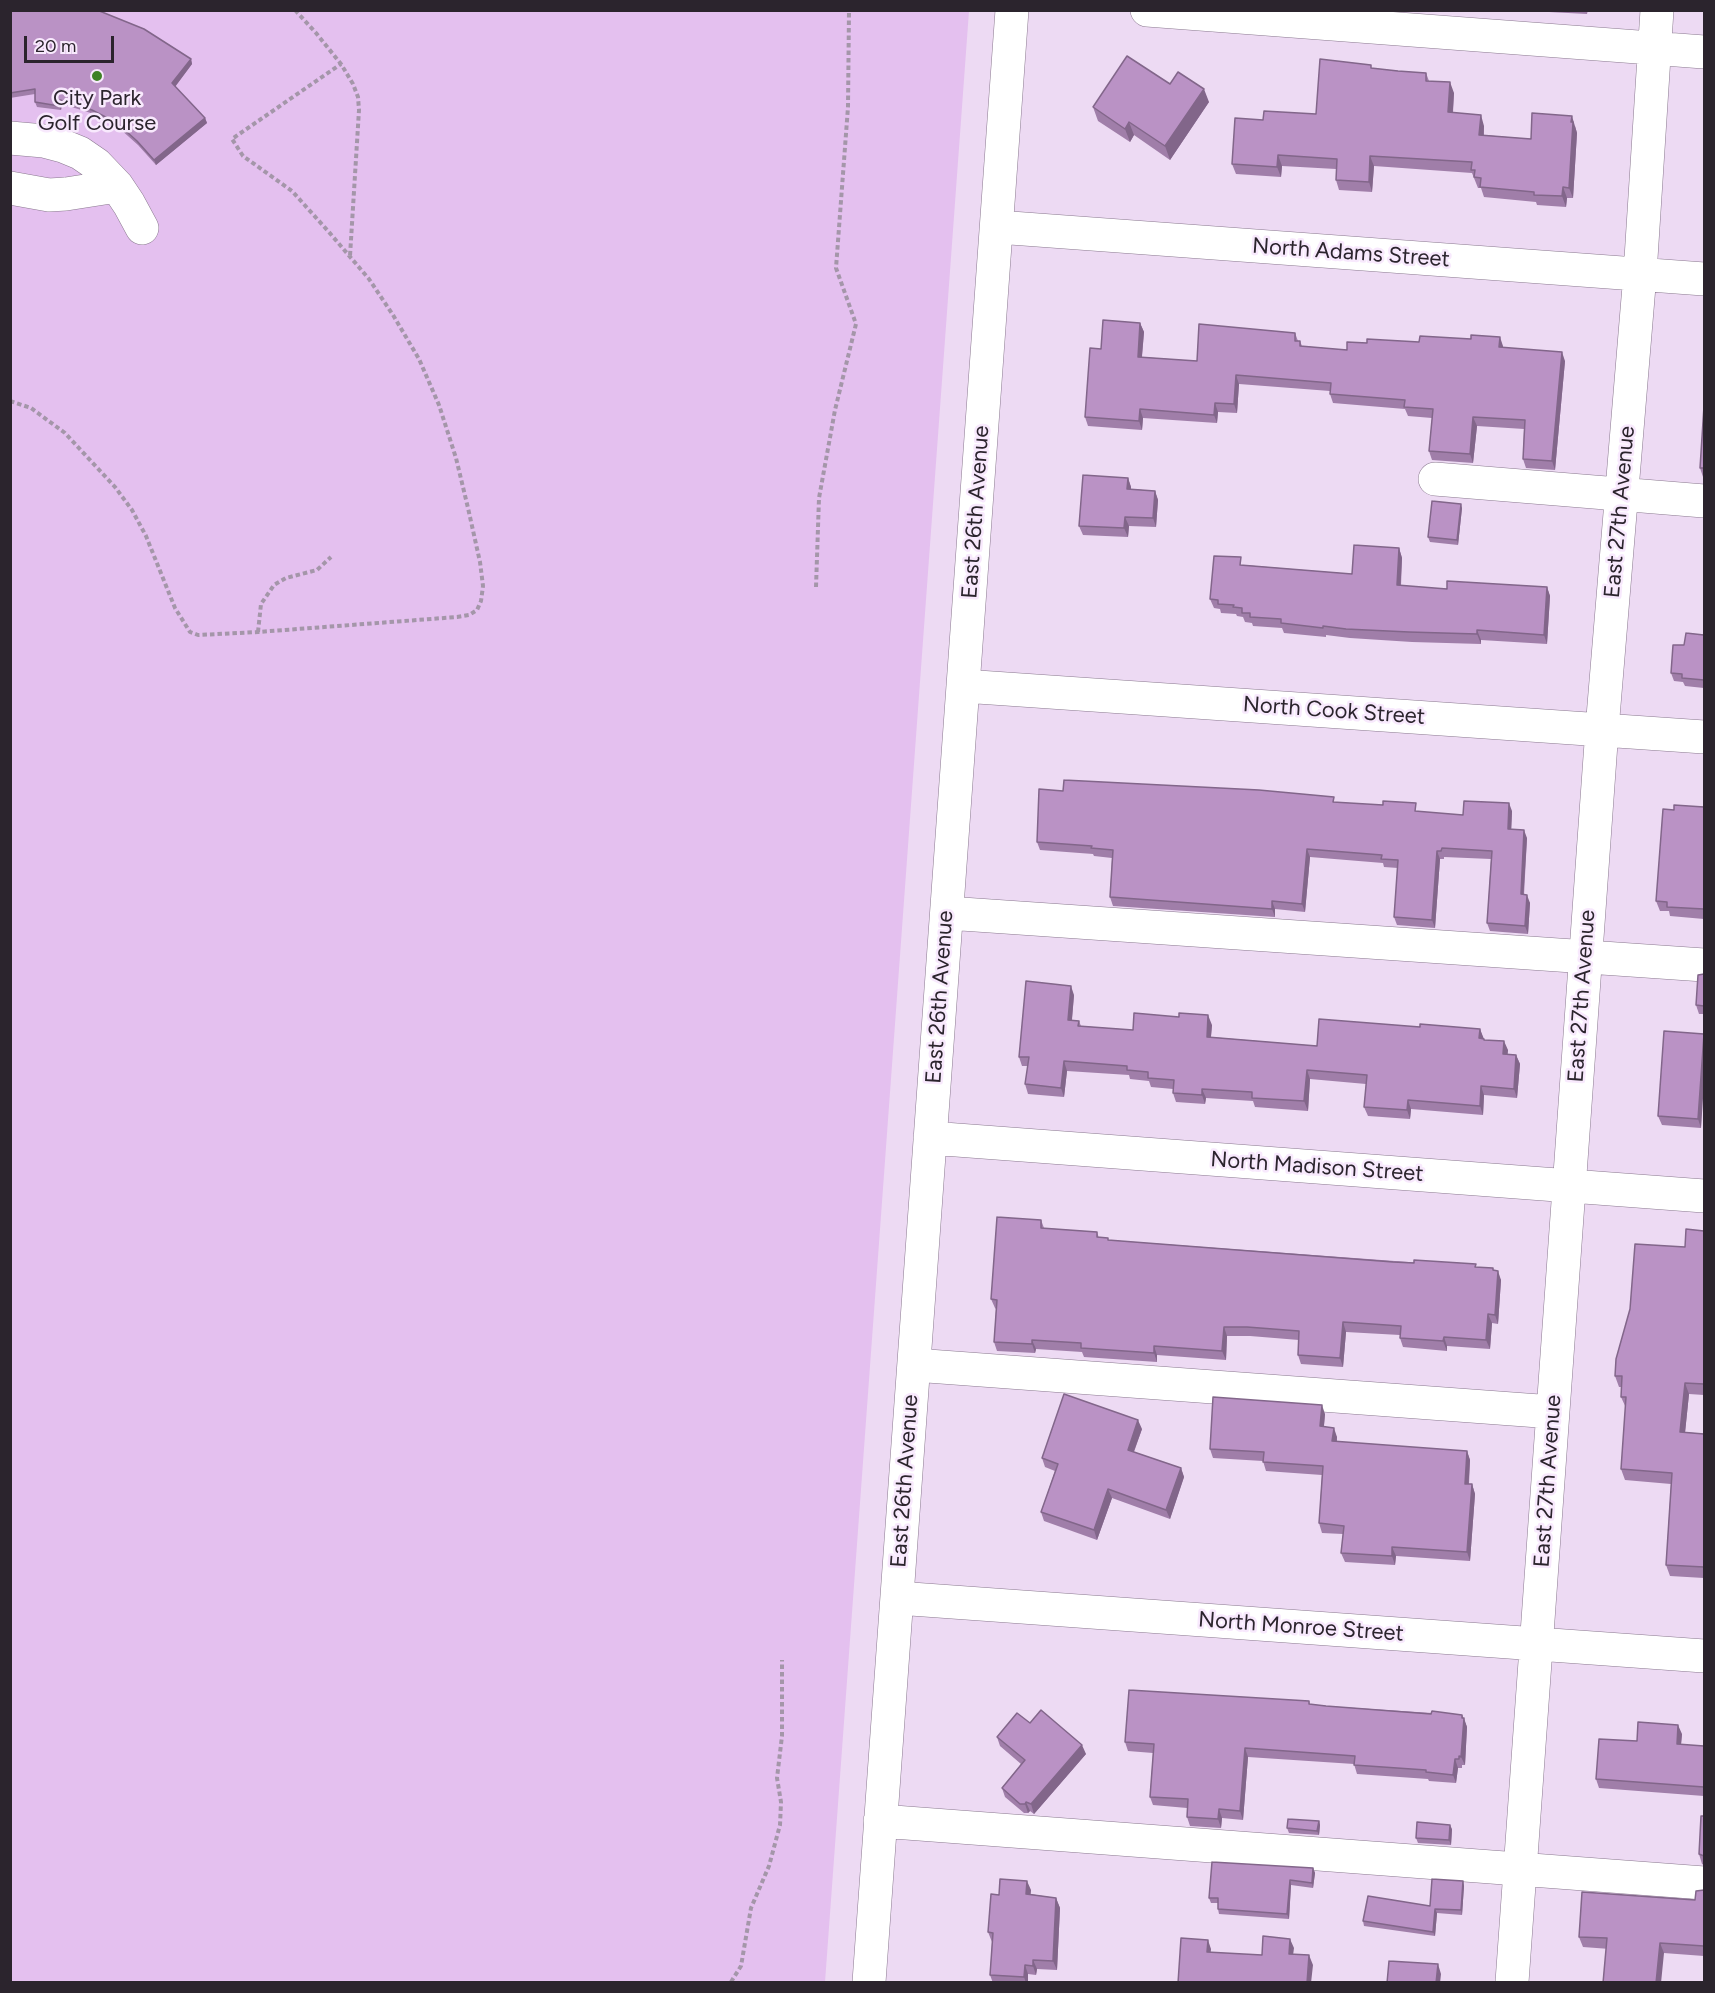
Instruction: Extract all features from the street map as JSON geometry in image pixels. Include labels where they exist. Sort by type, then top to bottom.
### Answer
[{"type":"street","name":"East 26th Avenue","points":[[868,1983],[1012,10]]},
{"type":"street","points":[[1147,10],[1704,52]]},
{"type":"street","name":"East 27th Avenue","points":[[1512,1983],[1585,956],[1640,274],[1658,10]]},
{"type":"street","points":[[10,138],[44,141],[80,153],[105,172],[117,186],[142,228]]},
{"type":"street","points":[[10,188],[40,194],[66,194],[117,186]]},
{"type":"street","name":"North Adams Street","points":[[997,227],[1704,279]]},
{"type":"street","points":[[1435,479],[1704,501]]},
{"type":"street","name":"North Cook Street","points":[[963,686],[1704,737]]},
{"type":"street","points":[[947,913],[1704,965]]},
{"type":"street","name":"North Madison Street","points":[[930,1138],[1704,1196]]},
{"type":"street","points":[[914,1365],[1553,1412]]},
{"type":"street","name":"North Monroe Street","points":[[897,1598],[1704,1656]]},
{"type":"street","points":[[880,1821],[1704,1883]]},
{"type":"path","points":[[295,10],[341,64],[358,97],[350,256]]},
{"type":"path","points":[[816,587],[819,498],[835,410],[856,324],[836,268],[848,107],[849,10]]},
{"type":"path","points":[[10,401],[31,408],[65,433],[115,487],[132,510],[146,536],[175,608],[190,632],[198,635],[258,632],[457,617],[469,615],[477,610],[483,586],[480,562],[456,458],[439,405],[419,359],[369,279],[350,256],[292,191],[252,165],[232,139],[341,64]]},
{"type":"path","points":[[258,632],[261,604],[274,585],[286,578],[317,570],[330,556]]},
{"type":"path","points":[[731,1983],[741,1966],[751,1908],[769,1866],[780,1825],[781,1802],[777,1778],[782,1736],[782,1660]]},
{"type":"shaded area","name":"City Park Golf Course","points":[[11,11],[969,11],[825,1982],[11,1982]]},
{"type":"building","name":"City Park Golf Course","points":[[10,10],[97,10],[144,29],[191,59],[172,83],[205,118],[154,160],[117,123],[92,110],[60,100],[59,106],[35,102],[35,89],[10,93]]},
{"type":"building","points":[[1127,56],[1170,84],[1178,72],[1204,89],[1165,146],[1129,122],[1125,129],[1093,107]]},
{"type":"building","points":[[1320,59],[1371,65],[1371,68],[1426,73],[1426,81],[1450,82],[1448,112],[1481,115],[1479,135],[1531,139],[1532,113],[1572,116],[1569,188],[1563,187],[1562,196],[1534,195],[1534,192],[1480,187],[1481,178],[1474,177],[1475,170],[1471,170],[1472,162],[1370,156],[1369,182],[1336,180],[1337,159],[1278,155],[1277,167],[1232,164],[1235,118],[1263,120],[1264,111],[1316,114]]},
{"type":"building","points":[[1103,320],[1140,323],[1138,357],[1197,361],[1199,324],[1295,333],[1295,341],[1300,341],[1300,346],[1347,350],[1347,342],[1367,343],[1367,339],[1419,342],[1420,336],[1471,339],[1471,335],[1500,337],[1499,347],[1562,352],[1552,461],[1523,459],[1525,420],[1473,417],[1470,454],[1429,451],[1433,409],[1404,407],[1405,400],[1330,394],[1331,383],[1236,375],[1234,404],[1215,403],[1214,415],[1140,409],[1139,421],[1085,417],[1090,348],[1101,349]]},
{"type":"building","points":[[1704,406],[1704,468],[1700,468]]},
{"type":"building","points":[[1083,475],[1128,478],[1127,489],[1155,491],[1153,518],[1125,517],[1124,528],[1079,526]]},
{"type":"building","points":[[1432,501],[1461,504],[1457,540],[1428,537]]},
{"type":"building","points":[[1354,545],[1399,548],[1397,585],[1447,589],[1447,581],[1547,587],[1544,635],[1477,630],[1477,634],[1346,629],[1323,626],[1323,628],[1281,623],[1281,619],[1250,617],[1250,613],[1242,613],[1242,608],[1218,604],[1218,600],[1210,599],[1214,556],[1241,557],[1240,565],[1352,574]]},
{"type":"building","points":[[1686,633],[1704,635],[1704,680],[1682,678],[1682,674],[1671,673],[1673,645],[1684,645]]},
{"type":"building","points":[[1064,780],[1259,790],[1334,797],[1333,802],[1383,805],[1383,801],[1416,803],[1415,811],[1463,815],[1464,801],[1509,803],[1508,829],[1524,830],[1521,894],[1527,895],[1525,926],[1487,923],[1492,851],[1442,848],[1441,851],[1437,851],[1432,920],[1394,917],[1398,860],[1381,859],[1382,855],[1307,849],[1302,904],[1272,901],[1272,909],[1110,897],[1113,850],[1037,842],[1039,789],[1063,791]]},
{"type":"building","points":[[1674,805],[1704,807],[1704,909],[1667,907],[1667,902],[1656,901],[1663,809],[1674,810]]},
{"type":"building","points":[[1704,974],[1704,1006],[1696,1005],[1698,975]]},
{"type":"building","points":[[1026,981],[1071,986],[1068,1020],[1079,1021],[1078,1026],[1133,1030],[1134,1013],[1179,1017],[1179,1013],[1208,1015],[1207,1037],[1317,1046],[1319,1019],[1480,1029],[1479,1038],[1504,1041],[1503,1054],[1516,1055],[1514,1089],[1481,1086],[1480,1106],[1408,1100],[1407,1110],[1364,1107],[1367,1075],[1307,1070],[1304,1101],[1252,1098],[1252,1092],[1202,1089],[1202,1095],[1173,1093],[1174,1080],[1148,1078],[1148,1072],[1127,1070],[1127,1066],[1064,1061],[1061,1088],[1025,1084],[1029,1057],[1019,1057]]},
{"type":"building","points":[[1664,1031],[1704,1034],[1698,1119],[1658,1116]]},
{"type":"building","points":[[997,1217],[1041,1220],[1041,1228],[1097,1232],[1097,1237],[1108,1238],[1108,1240],[1393,1262],[1414,1263],[1414,1260],[1476,1264],[1475,1267],[1493,1268],[1498,1271],[1495,1315],[1488,1314],[1486,1340],[1444,1337],[1443,1341],[1400,1338],[1401,1326],[1343,1322],[1340,1358],[1298,1355],[1299,1331],[1247,1327],[1224,1327],[1222,1351],[1154,1346],[1154,1353],[1081,1348],[1081,1343],[1032,1340],[1032,1344],[994,1342],[997,1300],[991,1299]]},
{"type":"building","points":[[1686,1229],[1704,1231],[1704,1384],[1685,1383],[1680,1432],[1704,1434],[1704,1567],[1666,1565],[1672,1473],[1621,1469],[1626,1397],[1621,1397],[1622,1376],[1615,1376],[1616,1359],[1630,1309],[1635,1244],[1685,1247]]},
{"type":"building","points":[[1064,1394],[1138,1420],[1128,1450],[1181,1468],[1166,1510],[1108,1489],[1094,1530],[1041,1512],[1058,1464],[1042,1458]]},
{"type":"building","points":[[1213,1397],[1322,1405],[1320,1426],[1334,1428],[1332,1441],[1467,1451],[1465,1484],[1472,1484],[1467,1552],[1392,1547],[1392,1556],[1341,1553],[1344,1526],[1319,1523],[1323,1466],[1263,1462],[1264,1452],[1210,1449]]},
{"type":"building","points":[[1129,1690],[1309,1701],[1309,1704],[1326,1706],[1431,1714],[1432,1711],[1462,1715],[1464,1718],[1461,1757],[1455,1759],[1453,1775],[1426,1772],[1426,1770],[1354,1765],[1355,1756],[1245,1748],[1240,1811],[1219,1809],[1218,1819],[1187,1817],[1188,1799],[1150,1797],[1154,1744],[1125,1742]]},
{"type":"building","points":[[1041,1710],[1082,1745],[1031,1804],[1026,1802],[1020,1804],[1002,1788],[1025,1760],[997,1737],[1017,1713],[1030,1723]]},
{"type":"building","points":[[1638,1722],[1678,1725],[1677,1744],[1704,1746],[1704,1787],[1596,1779],[1599,1739],[1637,1741]]},
{"type":"building","points":[[1701,1816],[1704,1816],[1704,1856],[1699,1854]]},
{"type":"building","points":[[1288,1819],[1319,1821],[1317,1831],[1287,1828]]},
{"type":"building","points":[[1417,1822],[1450,1825],[1449,1840],[1416,1838]]},
{"type":"building","points":[[1212,1862],[1313,1868],[1312,1883],[1290,1880],[1287,1914],[1218,1909],[1218,1898],[1209,1898]]},
{"type":"building","points":[[1000,1879],[1027,1881],[1026,1894],[1056,1898],[1053,1961],[1033,1960],[1033,1966],[1025,1965],[1024,1977],[990,1975],[993,1933],[988,1932],[991,1894],[999,1895]]},
{"type":"building","points":[[1432,1879],[1463,1881],[1461,1910],[1435,1909],[1433,1932],[1363,1921],[1368,1896],[1430,1906]]},
{"type":"building","points":[[1704,1890],[1704,1946],[1660,1943],[1656,1983],[1603,1983],[1607,1938],[1579,1937],[1582,1892],[1695,1900],[1696,1891]]},
{"type":"building","points":[[1263,1936],[1290,1939],[1289,1954],[1309,1955],[1307,1983],[1178,1983],[1181,1938],[1208,1940],[1207,1952],[1262,1955]]},
{"type":"building","points":[[1389,1961],[1438,1964],[1436,1983],[1387,1983]]},
{"type":"place","name":"City Park Golf Course","points":[[97,76]]}]
